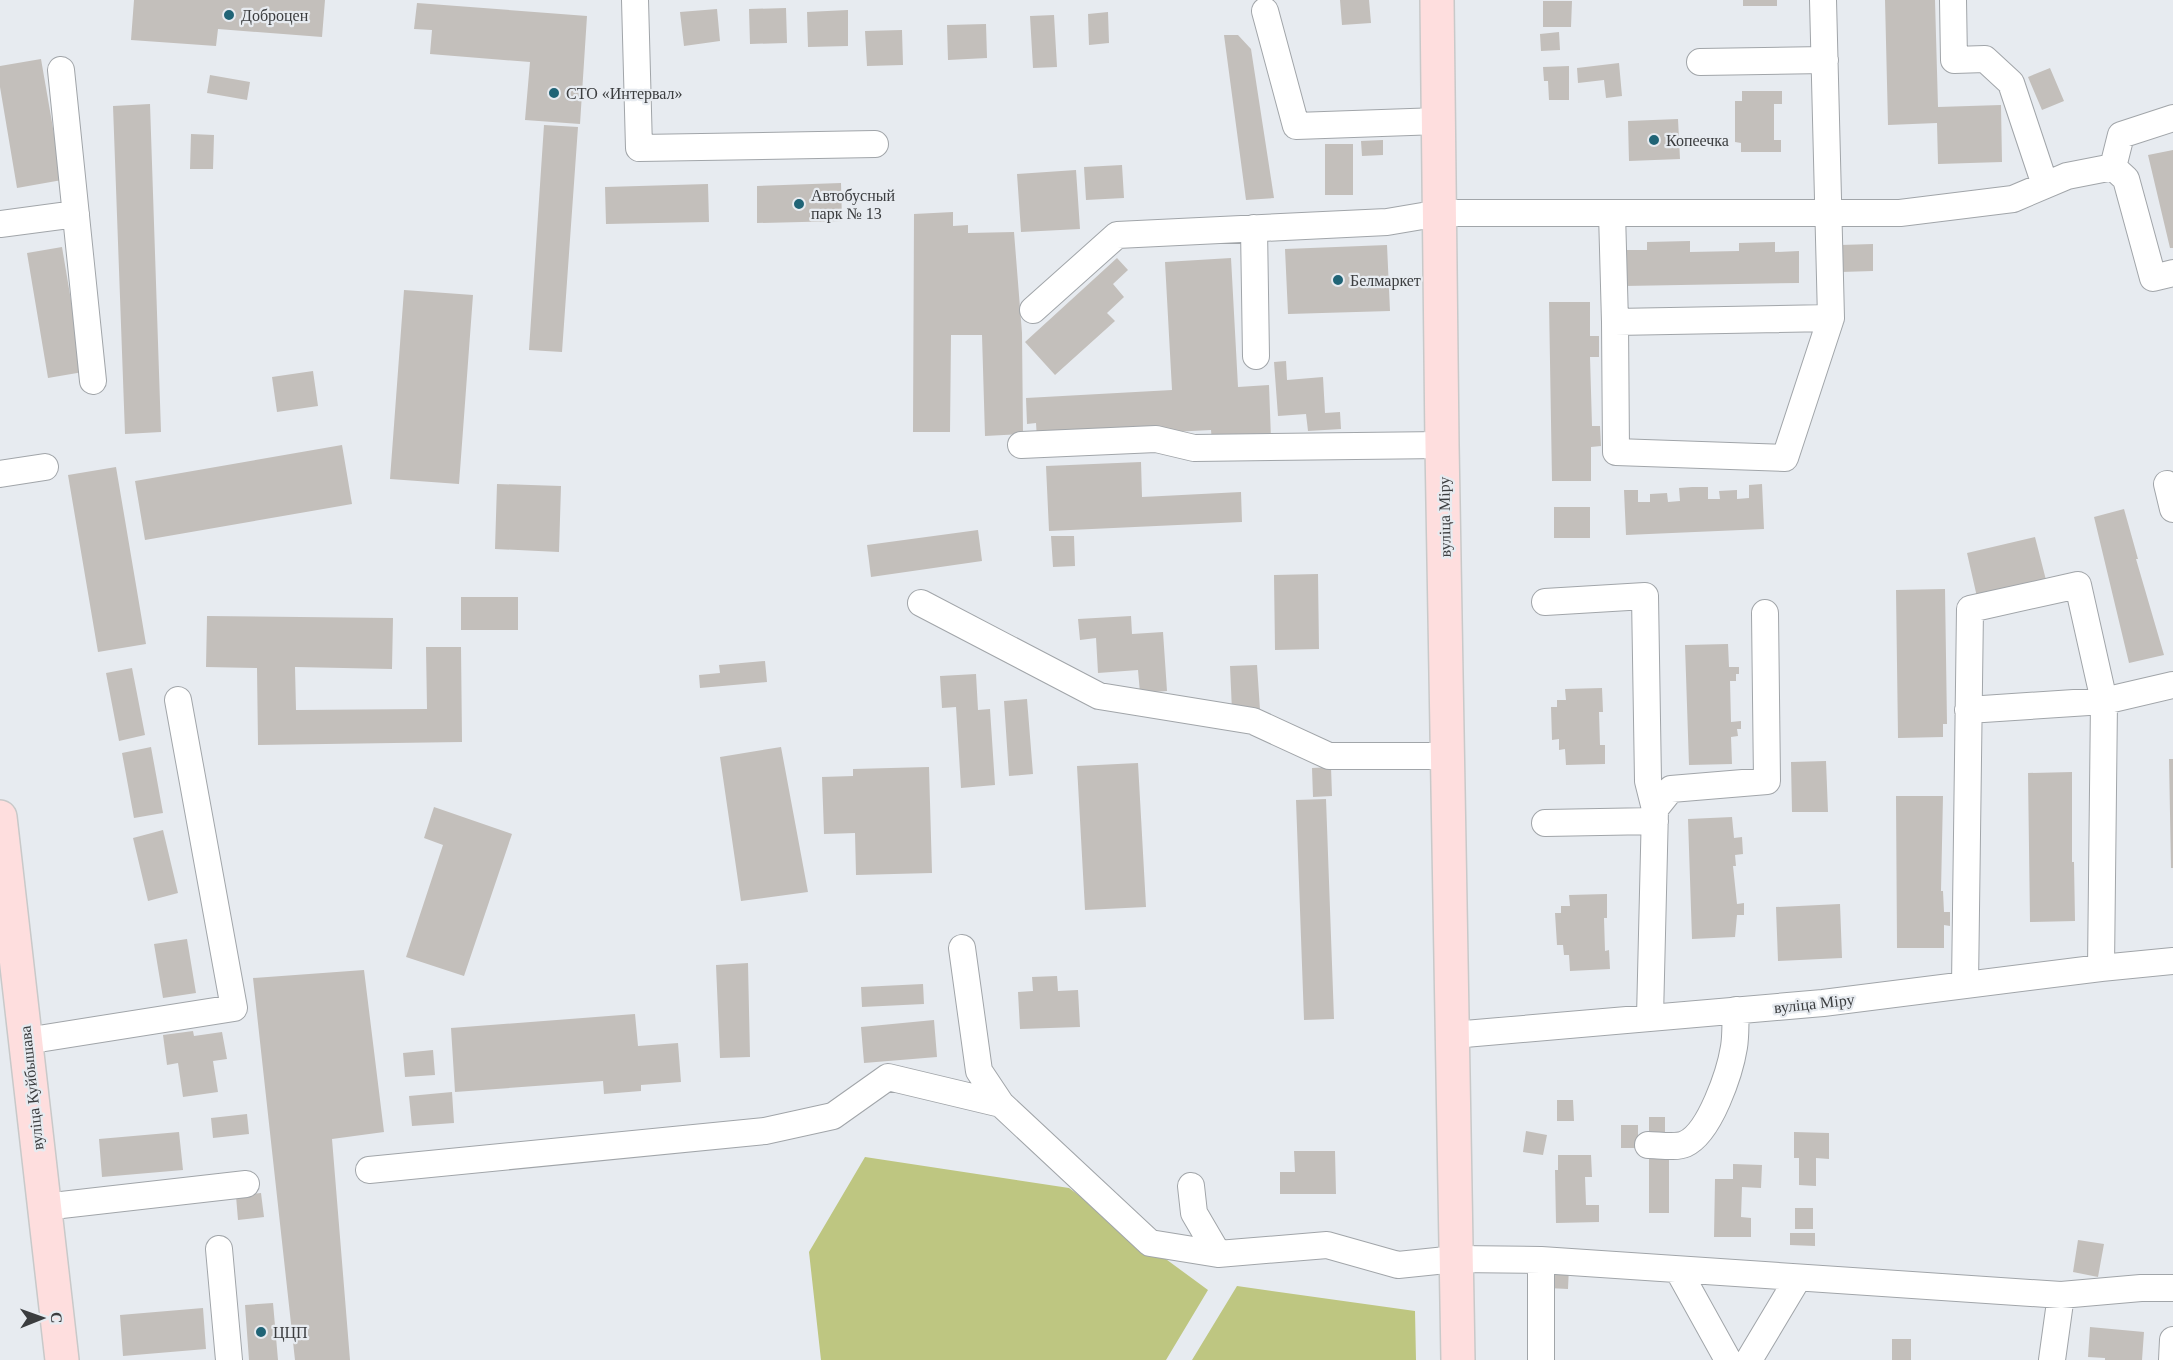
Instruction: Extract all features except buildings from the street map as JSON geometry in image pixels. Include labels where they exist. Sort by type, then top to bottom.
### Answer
[{"type":"main road","name":"вуліца Міру","points":[[1437,0],[1442,445],[1458,1360]]},
{"type":"main road","name":"вуліца Куйбышава","points":[[0,817],[63,1360]]},
{"type":"street","points":[[635,0],[639,148],[876,144]]},
{"type":"street","points":[[1612,213],[1616,452],[1785,458],[1831,318],[1823,0]]},
{"type":"street","points":[[1953,0],[1954,60],[1985,59],[2011,83],[2045,185]]},
{"type":"street","points":[[1265,11],[1296,126],[1439,121]]},
{"type":"street","points":[[1700,62],[1825,60]]},
{"type":"street","points":[[61,70],[93,381]]},
{"type":"street","points":[[2113,167],[2121,135],[2173,118]]},
{"type":"street","points":[[1033,310],[1118,235],[1387,222],[1440,213],[1911,212],[2013,199],[2067,176],[2113,167]]},
{"type":"street","points":[[2113,167],[2126,179],[2153,279],[2173,273]]},
{"type":"street","points":[[0,224],[76,214]]},
{"type":"street","points":[[1254,228],[1257,356]]},
{"type":"street","points":[[1615,322],[1831,318]]},
{"type":"street","points":[[1021,445],[1156,439],[1194,448],[1442,445]]},
{"type":"street","points":[[0,474],[45,467]]},
{"type":"street","points":[[2167,484],[2173,509]]},
{"type":"street","points":[[1965,985],[1970,609],[2078,585],[2104,701],[2101,968]]},
{"type":"street","points":[[1545,602],[1645,596],[1648,781],[1655,815],[1650,1017]]},
{"type":"street","points":[[921,603],[1099,696],[1253,721],[1329,756],[1449,756]]},
{"type":"street","points":[[1655,815],[1671,789],[1767,781],[1765,613]]},
{"type":"street","points":[[1968,710],[2104,701],[2173,686]]},
{"type":"street","points":[[26,1041],[234,1008],[178,700]]},
{"type":"street","points":[[1545,823],[1655,815]]},
{"type":"street","points":[[962,948],[979,1071],[1001,1104],[1150,1243],[1218,1254],[1327,1245],[1398,1265],[1456,1259],[1541,1260],[2061,1294],[2173,1288]]},
{"type":"street","name":"вуліца Міру","points":[[1454,1035],[1823,1003],[2173,961]]},
{"type":"street","points":[[1648,1145],[1684,1145],[1709,1118],[1719,1098],[1734,1047],[1736,1010]]},
{"type":"street","points":[[369,1170],[765,1131],[834,1116],[888,1077],[1001,1104]]},
{"type":"street","points":[[44,1207],[246,1184]]},
{"type":"street","points":[[1191,1186],[1194,1213],[1218,1254]]},
{"type":"street","points":[[219,1249],[229,1360]]},
{"type":"street","points":[[1541,1260],[1541,1360]]},
{"type":"street","points":[[1678,1270],[1728,1360]]},
{"type":"street","points":[[1749,1360],[1798,1278]]},
{"type":"street","points":[[2052,1360],[2061,1294]]},
{"type":"street","points":[[2172,1360],[2173,1340]]},
{"type":"green space","points":[[865,1157],[1069,1188],[1208,1290],[1166,1360],[821,1360],[809,1252]]},
{"type":"green space","points":[[1237,1286],[1415,1311],[1416,1360],[1192,1360]]},
{"type":"place","name":"Доброцен","points":[[229,15]]},
{"type":"place","name":"СТО «Интервал»","points":[[554,93]]},
{"type":"place","name":"Копеечка","points":[[1654,140]]},
{"type":"place","name":"Автобусный парк № 13","points":[[799,204]]},
{"type":"place","name":"Белмаркет","points":[[1338,280]]},
{"type":"place","name":"ЦЦП","points":[[261,1332]]}]
